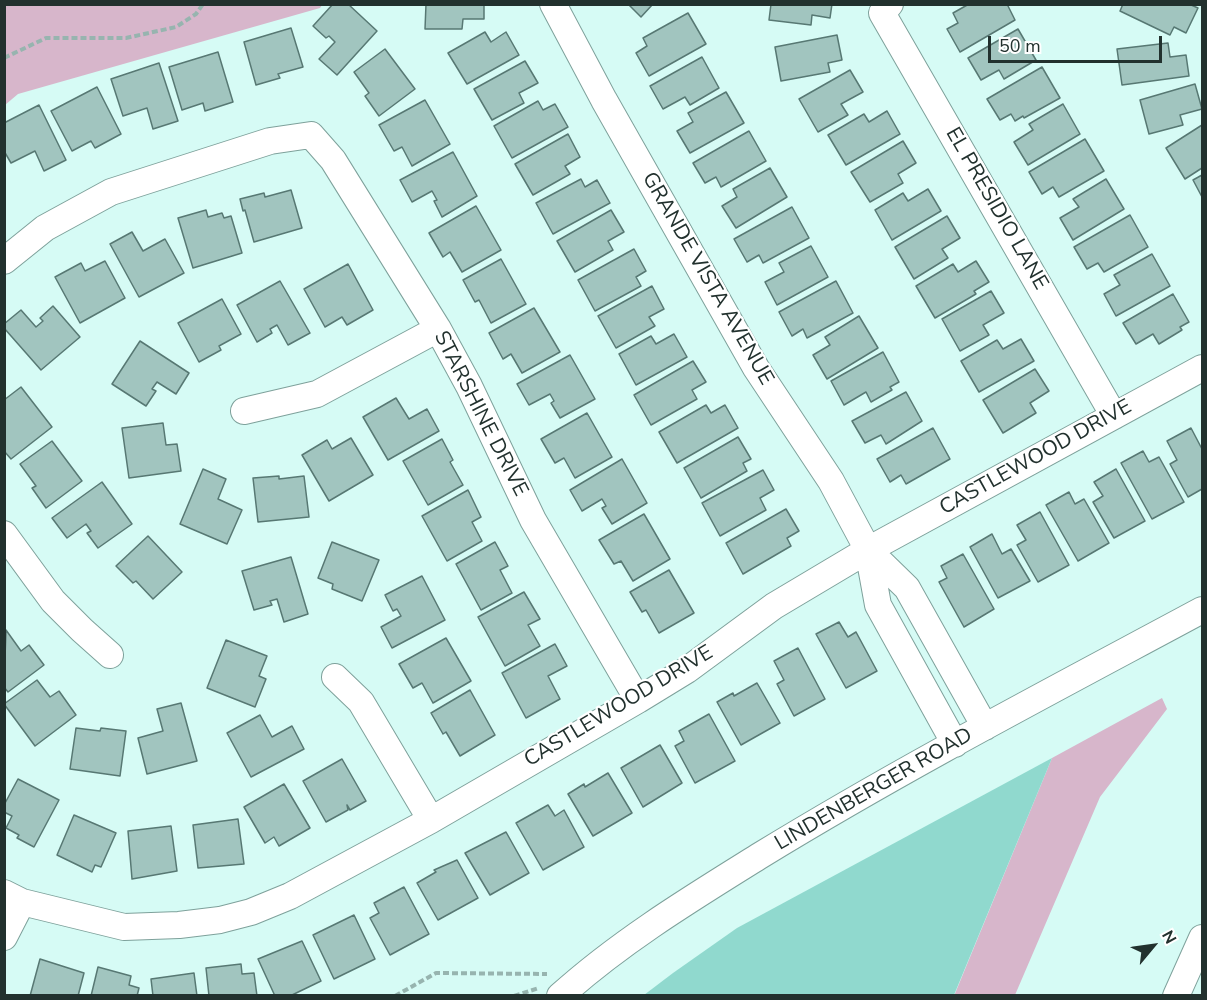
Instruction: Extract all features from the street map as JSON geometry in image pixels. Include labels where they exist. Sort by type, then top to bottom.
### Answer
[{"type":"street","name":"GRANDE VISTA AVENUE","points":[[553,4],[604,100],[756,368],[831,481],[868,550],[907,588],[985,727]]},
{"type":"street","name":"EL PRESIDIO LANE","points":[[890,4],[882,13],[1114,416]]},
{"type":"street","name":"STARSHINE DRIVE","points":[[4,261],[45,228],[111,192],[270,141],[311,135],[333,160],[438,329],[469,386],[533,520],[638,700]]},
{"type":"street","points":[[244,411],[317,394],[438,329]]},
{"type":"street","name":"CASTLEWOOD DRIVE","points":[[13,897],[124,927],[179,925],[220,920],[251,912],[290,896],[431,820],[638,700],[687,670],[774,606],[868,550],[1203,368]]},
{"type":"street","points":[[4,534],[53,600],[110,655]]},
{"type":"street","name":"GRANDE VISTA AVENUE","points":[[868,550],[878,605],[955,744]]},
{"type":"street","name":"LINDENBERGER ROAD","points":[[560,996],[584,974],[687,900],[812,824],[1203,609]]},
{"type":"street","points":[[335,677],[361,702],[431,820]]},
{"type":"street","points":[[4,937],[13,897]]},
{"type":"street","points":[[1176,996],[1203,938]]},
{"type":"path","points":[[4,58],[46,38],[126,38],[176,27],[196,14],[203,4]]},
{"type":"path","points":[[395,996],[436,973],[584,974]]},
{"type":"shaded area","points":[[5,4],[322,5],[320,8],[18,94],[5,105]]},
{"type":"shaded area","points":[[1162,698],[1167,709],[1100,797],[1015,995],[954,996],[1052,758]]},
{"type":"shaded area","points":[[1052,758],[954,995],[644,995],[737,928]]},
{"type":"building","points":[[333,4],[348,4],[377,31],[337,75],[319,59],[335,42],[329,36],[326,38],[313,26]]},
{"type":"building","points":[[426,4],[484,4],[484,19],[463,19],[462,29],[425,29]]},
{"type":"building","points":[[628,4],[653,4],[641,17]]},
{"type":"building","points":[[771,4],[832,4],[830,18],[812,15],[811,25],[769,20]]},
{"type":"building","points":[[969,4],[1007,4],[1015,20],[960,52],[947,29],[958,23],[953,13]]},
{"type":"building","points":[[1123,4],[1189,4],[1198,8],[1186,33],[1174,27],[1170,35],[1120,11]]},
{"type":"building","points":[[688,13],[706,44],[649,76],[636,53],[647,46],[643,38]]},
{"type":"building","points":[[291,28],[303,67],[278,74],[280,78],[256,85],[244,42]]},
{"type":"building","points":[[1018,29],[1036,60],[1004,79],[999,70],[981,80],[968,58]]},
{"type":"building","points":[[485,32],[491,42],[506,32],[519,55],[467,84],[448,53]]},
{"type":"building","points":[[837,35],[842,60],[828,63],[830,72],[781,81],[775,47]]},
{"type":"building","points":[[1168,43],[1170,57],[1186,55],[1189,76],[1122,85],[1117,49]]},
{"type":"building","points":[[385,49],[415,89],[379,116],[365,96],[369,93],[354,72]]},
{"type":"building","points":[[218,52],[233,102],[205,111],[203,103],[182,110],[169,67]]},
{"type":"building","points":[[702,57],[719,88],[690,105],[685,97],[663,109],[650,86]]},
{"type":"building","points":[[525,61],[538,83],[519,93],[524,103],[492,120],[474,89]]},
{"type":"building","points":[[159,63],[178,121],[153,129],[147,108],[123,116],[111,79]]},
{"type":"building","points":[[1042,67],[1060,98],[1024,118],[1023,116],[1015,121],[1011,114],[1000,120],[987,99]]},
{"type":"building","points":[[850,70],[863,92],[841,104],[848,115],[818,132],[799,99]]},
{"type":"building","points":[[1195,84],[1202,109],[1180,115],[1183,125],[1149,134],[1140,100]]},
{"type":"building","points":[[97,87],[121,134],[95,148],[91,141],[72,151],[51,111]]},
{"type":"building","points":[[726,92],[744,123],[690,153],[677,131],[693,122],[688,113]]},
{"type":"building","points":[[425,100],[450,144],[412,166],[402,147],[394,151],[379,125]]},
{"type":"building","points":[[538,101],[543,110],[555,104],[568,127],[512,158],[494,126]]},
{"type":"building","points":[[1063,104],[1080,134],[1028,165],[1014,142],[1033,130],[1029,124]]},
{"type":"building","points":[[39,105],[66,160],[44,171],[35,151],[11,163],[4,151],[4,123]]},
{"type":"building","points":[[887,111],[900,134],[846,165],[828,135],[864,114],[869,122]]},
{"type":"building","points":[[1202,125],[1202,168],[1185,179],[1166,148]]},
{"type":"building","points":[[749,131],[766,161],[721,187],[716,177],[705,183],[693,163]]},
{"type":"building","points":[[568,134],[580,157],[565,166],[570,174],[533,195],[515,164]]},
{"type":"building","points":[[1085,139],[1104,171],[1059,197],[1053,187],[1042,194],[1029,172]]},
{"type":"building","points":[[903,141],[916,163],[898,174],[903,183],[870,202],[851,172]]},
{"type":"building","points":[[453,152],[477,196],[442,217],[432,191],[412,202],[400,180]]},
{"type":"building","points":[[770,168],[787,197],[736,228],[722,206],[737,197],[733,189]]},
{"type":"building","points":[[1202,175],[1202,197],[1193,180]]},
{"type":"building","points":[[581,179],[585,187],[597,180],[610,203],[553,234],[536,203]]},
{"type":"building","points":[[1106,179],[1124,209],[1073,240],[1060,218],[1079,207],[1073,199]]},
{"type":"building","points":[[928,189],[941,211],[892,240],[875,210],[903,193],[908,201]]},
{"type":"building","points":[[291,190],[302,228],[254,242],[240,199],[264,193],[265,197]]},
{"type":"building","points":[[476,206],[501,250],[462,272],[450,252],[443,257],[429,233]]},
{"type":"building","points":[[792,207],[809,238],[763,263],[759,255],[747,262],[734,239]]},
{"type":"building","points":[[206,210],[208,217],[222,213],[224,218],[231,216],[242,253],[193,268],[178,218]]},
{"type":"building","points":[[611,210],[624,232],[608,241],[613,250],[575,272],[557,241]]},
{"type":"building","points":[[1130,215],[1148,247],[1104,272],[1098,263],[1087,269],[1074,247]]},
{"type":"building","points":[[947,216],[960,238],[942,249],[948,258],[914,279],[895,247]]},
{"type":"building","points":[[132,232],[143,251],[165,239],[184,273],[139,297],[110,244]]},
{"type":"building","points":[[811,246],[828,277],[777,305],[765,282],[784,272],[779,263]]},
{"type":"building","points":[[634,249],[646,271],[636,277],[641,286],[595,311],[578,280]]},
{"type":"building","points":[[1152,254],[1170,286],[1116,316],[1104,294],[1120,285],[1114,275]]},
{"type":"building","points":[[501,259],[526,304],[491,323],[479,300],[475,302],[463,280]]},
{"type":"building","points":[[105,261],[125,298],[80,323],[55,277],[81,263],[85,271]]},
{"type":"building","points":[[976,261],[989,282],[974,291],[976,294],[935,318],[916,286],[953,264],[958,272]]},
{"type":"building","points":[[348,264],[373,310],[347,325],[342,317],[325,327],[304,289]]},
{"type":"building","points":[[280,281],[310,333],[288,345],[277,325],[270,329],[272,333],[257,342],[237,305]]},
{"type":"building","points":[[836,281],[853,313],[807,338],[803,329],[792,336],[779,312]]},
{"type":"building","points":[[652,286],[664,309],[649,317],[655,326],[616,348],[598,316]]},
{"type":"building","points":[[991,291],[1004,313],[983,325],[989,335],[960,351],[942,319]]},
{"type":"building","points":[[1173,294],[1189,322],[1180,327],[1182,330],[1159,344],[1153,334],[1136,344],[1123,323]]},
{"type":"building","points":[[222,299],[241,334],[219,346],[221,350],[199,362],[178,323]]},
{"type":"building","points":[[53,306],[80,337],[41,370],[4,328],[4,324],[21,310],[36,327],[43,321],[40,318]]},
{"type":"building","points":[[534,308],[560,352],[522,373],[511,354],[503,359],[489,333]]},
{"type":"building","points":[[859,316],[878,348],[827,379],[813,355],[830,345],[825,337]]},
{"type":"building","points":[[674,334],[687,357],[636,385],[619,354],[651,336],[656,344]]},
{"type":"building","points":[[1021,339],[1034,361],[979,392],[961,361],[997,340],[1003,349]]},
{"type":"building","points":[[140,341],[189,373],[176,394],[157,382],[152,389],[156,391],[146,406],[112,384]]},
{"type":"building","points":[[883,352],[899,382],[890,387],[892,390],[871,402],[866,392],[844,405],[831,381]]},
{"type":"building","points":[[570,355],[595,399],[560,418],[551,403],[554,401],[550,394],[529,405],[517,384]]},
{"type":"building","points":[[693,361],[706,382],[692,390],[697,399],[651,425],[634,395]]},
{"type":"building","points":[[1035,369],[1049,391],[1030,403],[1036,413],[1003,433],[983,400]]},
{"type":"building","points":[[21,387],[52,427],[11,459],[4,451],[4,400]]},
{"type":"building","points":[[906,392],[922,421],[886,444],[881,435],[865,443],[852,421]]},
{"type":"building","points":[[396,398],[409,419],[427,409],[439,431],[388,460],[363,417]]},
{"type":"building","points":[[706,405],[711,413],[725,405],[738,428],[677,463],[659,432]]},
{"type":"building","points":[[587,413],[612,457],[575,478],[564,458],[555,463],[541,439]]},
{"type":"building","points":[[163,423],[166,445],[177,444],[181,471],[129,478],[122,428]]},
{"type":"building","points":[[933,428],[950,459],[906,484],[901,475],[890,482],[877,459]]},
{"type":"building","points":[[1191,428],[1202,449],[1202,489],[1188,497],[1170,464],[1177,460],[1167,441]]},
{"type":"building","points":[[738,437],[751,459],[743,463],[747,471],[701,498],[684,468]]},
{"type":"building","points":[[351,438],[373,475],[329,501],[302,455],[327,440],[332,449]]},
{"type":"building","points":[[442,439],[453,460],[450,462],[463,485],[428,505],[403,461]]},
{"type":"building","points":[[52,441],[82,481],[46,508],[32,488],[36,486],[20,464]]},
{"type":"building","points":[[1143,451],[1149,462],[1159,457],[1184,502],[1152,519],[1121,463]]},
{"type":"building","points":[[622,459],[647,503],[612,524],[602,508],[606,506],[602,499],[582,511],[570,490]]},
{"type":"building","points":[[203,469],[226,479],[218,499],[242,510],[227,544],[180,524]]},
{"type":"building","points":[[1116,469],[1145,521],[1114,538],[1093,502],[1103,496],[1094,482]]},
{"type":"building","points":[[763,470],[774,490],[760,498],[766,510],[720,536],[702,503]]},
{"type":"building","points":[[279,476],[279,479],[304,476],[309,517],[258,522],[253,478]]},
{"type":"building","points":[[102,482],[132,524],[98,548],[87,533],[91,531],[86,524],[67,538],[52,518]]},
{"type":"building","points":[[468,490],[481,517],[472,522],[482,541],[447,561],[422,516]]},
{"type":"building","points":[[1069,492],[1075,504],[1084,499],[1109,543],[1078,561],[1046,505]]},
{"type":"building","points":[[786,509],[799,531],[787,538],[791,546],[743,574],[726,543]]},
{"type":"building","points":[[1040,512],[1069,565],[1038,582],[1017,545],[1026,540],[1017,525]]},
{"type":"building","points":[[644,514],[670,559],[633,581],[621,561],[614,564],[599,540]]},
{"type":"building","points":[[992,534],[1002,554],[1011,549],[1030,581],[998,598],[970,547]]},
{"type":"building","points":[[148,536],[182,572],[153,599],[136,581],[133,583],[116,566]]},
{"type":"building","points":[[332,542],[379,560],[362,601],[332,589],[333,584],[318,578]]},
{"type":"building","points":[[495,542],[508,566],[500,570],[512,593],[481,610],[456,564]]},
{"type":"building","points":[[963,554],[994,609],[964,627],[939,582],[947,578],[941,566]]},
{"type":"building","points":[[291,557],[308,614],[284,622],[277,599],[270,601],[272,605],[254,610],[242,571]]},
{"type":"building","points":[[669,570],[694,613],[659,633],[646,610],[642,612],[630,592]]},
{"type":"building","points":[[422,576],[445,620],[392,648],[381,627],[401,616],[397,609],[393,611],[385,595]]},
{"type":"building","points":[[524,592],[540,619],[528,625],[540,646],[505,666],[478,617]]},
{"type":"building","points":[[839,622],[848,637],[856,632],[877,671],[846,688],[816,634]]},
{"type":"building","points":[[6,630],[21,651],[29,645],[44,665],[8,692],[4,687]]},
{"type":"building","points":[[446,638],[471,681],[433,703],[422,683],[413,688],[399,664]]},
{"type":"building","points":[[226,640],[267,656],[259,676],[266,679],[255,707],[207,688]]},
{"type":"building","points":[[555,644],[567,666],[548,676],[560,699],[526,718],[502,673]]},
{"type":"building","points":[[798,648],[825,699],[794,716],[777,684],[784,680],[774,661]]},
{"type":"building","points":[[37,680],[50,697],[59,691],[76,715],[35,746],[4,704]]},
{"type":"building","points":[[757,683],[780,723],[741,745],[717,702],[733,693],[734,696]]},
{"type":"building","points":[[470,690],[495,735],[460,756],[446,732],[443,734],[431,713]]},
{"type":"building","points":[[181,703],[197,761],[147,774],[138,738],[163,731],[157,709]]},
{"type":"building","points":[[709,714],[735,761],[695,783],[675,746],[684,741],[679,731]]},
{"type":"building","points":[[260,715],[272,737],[292,726],[304,749],[251,777],[227,733]]},
{"type":"building","points":[[76,728],[126,731],[120,776],[70,769]]},
{"type":"building","points":[[660,745],[682,783],[643,807],[621,768]]},
{"type":"building","points":[[342,759],[366,801],[350,810],[347,805],[348,810],[326,822],[303,781]]},
{"type":"building","points":[[608,773],[632,813],[593,836],[568,794]]},
{"type":"building","points":[[18,779],[59,800],[34,847],[17,838],[19,835],[6,828],[12,816],[4,812],[4,805]]},
{"type":"building","points":[[284,784],[310,828],[279,846],[274,837],[265,843],[244,807]]},
{"type":"building","points":[[548,805],[555,816],[564,810],[584,847],[543,870],[516,823]]},
{"type":"building","points":[[74,815],[116,833],[101,867],[95,865],[92,872],[57,855]]},
{"type":"building","points":[[238,819],[244,864],[198,868],[193,825]]},
{"type":"building","points":[[171,826],[177,871],[132,879],[128,831]]},
{"type":"building","points":[[506,832],[529,873],[490,895],[465,853]]},
{"type":"building","points":[[457,860],[478,898],[438,920],[417,883],[436,872],[434,870]]},
{"type":"building","points":[[404,887],[429,934],[390,955],[370,918],[379,913],[374,903]]},
{"type":"building","points":[[354,915],[375,959],[334,979],[313,935]]},
{"type":"building","points":[[302,941],[321,981],[290,996],[275,996],[258,959]]},
{"type":"building","points":[[40,959],[84,973],[78,996],[30,996]]},
{"type":"building","points":[[241,964],[242,974],[254,973],[257,996],[209,996],[206,968]]},
{"type":"building","points":[[98,967],[131,976],[129,985],[139,988],[137,996],[91,996]]},
{"type":"building","points":[[194,973],[197,996],[153,996],[151,979]]}]
